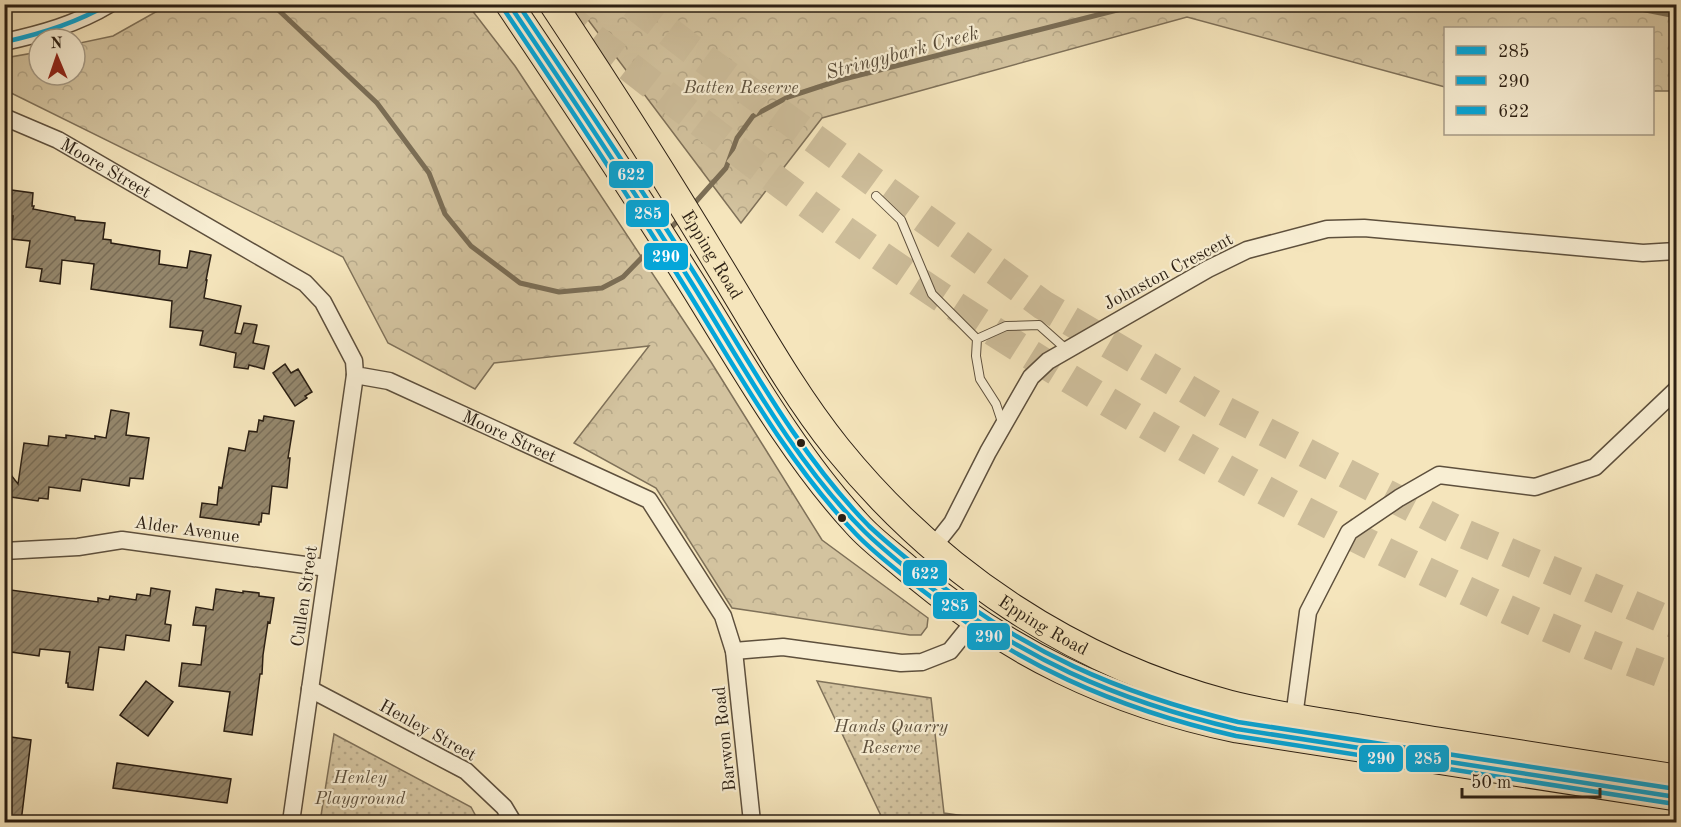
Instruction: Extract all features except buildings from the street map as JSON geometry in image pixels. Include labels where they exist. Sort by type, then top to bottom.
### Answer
[{"type":"main road","name":"Epping Road","points":[[509,4],[622,171],[802,456],[857,525],[945,600],[1006,641],[1061,671],[1124,698],[1188,719],[1237,729],[1677,797]]},
{"type":"main road","name":"Epping Road","points":[[554,4],[651,153],[782,369],[836,447],[885,504],[992,595],[1058,635],[1105,659],[1150,678],[1229,704],[1294,717],[1677,778]]},
{"type":"main road","points":[[975,620],[992,595]]},
{"type":"street","points":[[4,42],[74,23],[110,4]]},
{"type":"street","name":"Moore Street","points":[[4,117],[58,140],[305,283],[323,302],[354,362],[355,375],[389,381],[649,500],[723,616],[734,651]]},
{"type":"street","name":"Johnston Crescent","points":[[933,547],[952,523],[1031,377],[1048,361],[1066,349],[1208,269],[1247,250],[1327,229],[1364,228],[1643,253],[1677,251]]},
{"type":"street","name":"Cullen Street","points":[[291,822],[355,375]]},
{"type":"street","points":[[1294,717],[1308,612],[1349,532],[1399,498],[1439,475],[1535,487],[1595,467],[1677,390]]},
{"type":"street","name":"Alder Avenue","points":[[4,551],[78,547],[122,540],[327,568]]},
{"type":"street","points":[[734,651],[783,647],[901,663],[922,662],[950,651],[975,620]]},
{"type":"street","name":"Barwon Road","points":[[734,651],[752,822]]},
{"type":"street","name":"Henley Street","points":[[310,689],[466,771],[504,807],[513,822]]},
{"type":"lane","points":[[876,196],[901,220],[932,294],[976,339],[980,379],[996,404],[1004,426]]},
{"type":"lane","points":[[976,339],[1006,327],[1039,325],[1066,349]]},
{"type":"green space","points":[[168,5],[468,5],[515,66],[711,362],[822,540],[928,618],[927,627],[921,635],[910,635],[732,608],[656,488],[574,443],[649,346],[494,363],[475,389],[388,343],[343,257],[5,90],[5,58],[27,54],[27,87],[87,87],[87,41],[113,36]]},
{"type":"green space","name":"Batten Reserve","points":[[577,5],[1676,5],[1676,91],[1654,91],[1654,27],[1444,27],[1444,87],[1187,17],[822,118],[741,223]]},
{"type":"green space","name":"Hands Quarry Reserve","points":[[817,681],[931,698],[944,813],[1005,822],[884,822]]},
{"type":"green space","name":"Henley Playground","points":[[334,734],[471,807],[479,822],[320,822]]},
{"type":"waterway","name":"Stringybark Creek","points":[[272,4],[377,103],[429,173],[445,214],[471,246],[520,283],[559,292],[602,288],[623,277],[656,243]]},
{"type":"waterway","name":"Stringybark Creek","points":[[692,206],[726,168],[737,138],[753,116],[788,97],[840,80],[1141,4]]},
{"type":"waterway","name":"Stringybark Creek","points":[[1615,4],[1676,16]]},
{"type":"waterway","name":"Stringybark Creek","points":[[667,232],[681,217]]},
{"type":"tunnel","points":[[633,4],[691,49],[1043,305],[1221,409],[1460,532],[1676,624]]},
{"type":"tunnel","points":[[558,11],[845,231],[976,320],[1110,403],[1247,481],[1387,553],[1530,620],[1676,678]]},
{"type":"transit line","name":"285","points":[[4,42],[58,27],[109,4]]},
{"type":"transit line","name":"285","points":[[509,4],[691,282],[771,412],[814,474],[871,538],[958,608],[1032,654],[1109,690],[1237,729],[1676,797]]},
{"type":"transit line","name":"622","points":[[518,4],[654,210],[756,375],[820,469],[869,526],[963,602],[1036,647],[1074,666],[1112,683],[1194,711],[1238,722],[1676,789]]},
{"type":"transit line","name":"290","points":[[503,8],[641,217],[764,415],[808,477],[856,534],[886,562],[955,614],[992,639],[1068,680],[1108,697],[1191,725],[1236,736],[1675,804]]}]
